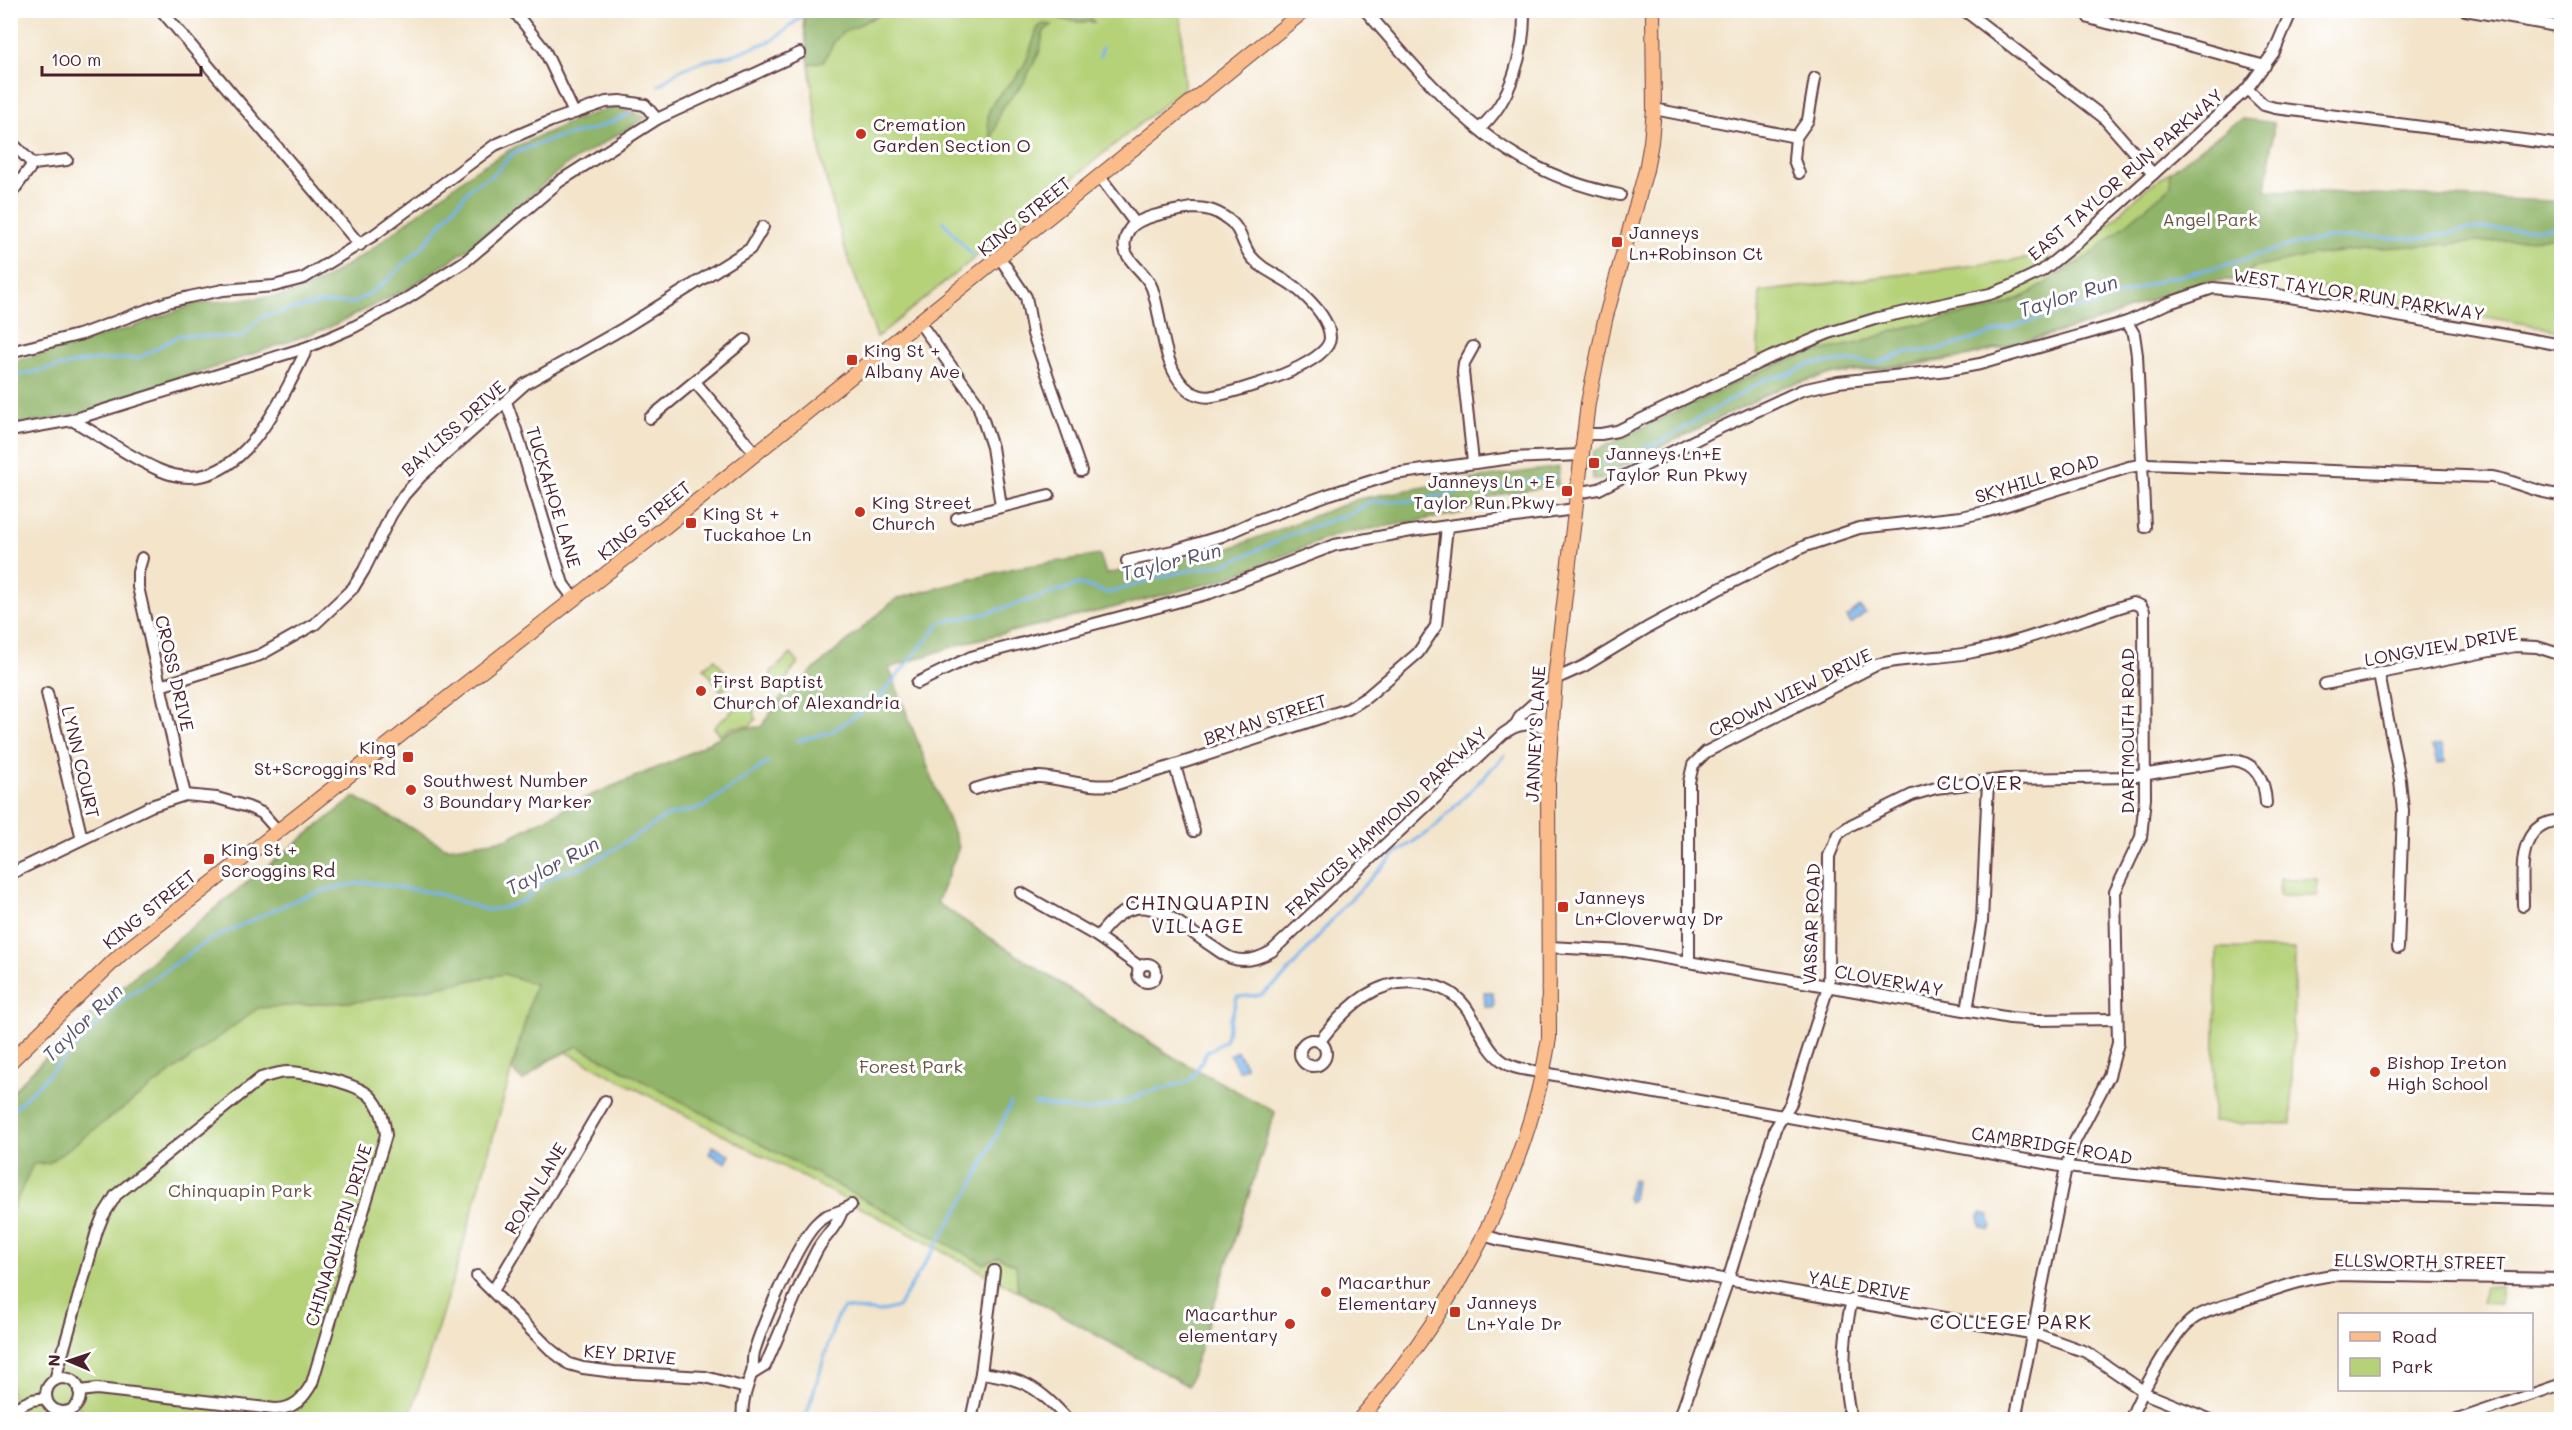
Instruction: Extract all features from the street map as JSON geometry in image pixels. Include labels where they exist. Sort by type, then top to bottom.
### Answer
[{"type":"main road","name":"KING STREET","points":[[10,1062],[118,956],[756,454],[1305,10]]},
{"type":"main road","name":"JANNEY'S LANE","points":[[1359,1419],[1391,1382],[1451,1295],[1483,1234],[1521,1150],[1533,1119],[1544,1073],[1550,1038],[1548,782],[1550,728],[1583,434],[1605,320],[1646,170],[1654,110],[1653,10]]},
{"type":"street","points":[[161,10],[360,245]]},
{"type":"street","points":[[513,10],[544,49],[574,113]]},
{"type":"street","points":[[1365,10],[1439,94],[1510,154],[1541,171],[1586,188],[1620,195]]},
{"type":"street","points":[[1479,129],[1491,119],[1512,78],[1523,40],[1524,10]]},
{"type":"street","points":[[1964,10],[2103,117],[2153,174]]},
{"type":"street","name":"EAST TAYLOR RUN PARKWAY","points":[[1583,434],[1617,431],[1771,357],[1829,333],[1878,318],[1990,294],[2042,271],[2079,241],[2247,89],[2265,66],[2284,35],[2292,10]]},
{"type":"street","points":[[2465,10],[2562,27]]},
{"type":"street","points":[[2089,18],[2265,66]]},
{"type":"street","points":[[10,431],[72,420],[308,347],[392,307],[458,266],[560,181],[657,119],[800,52]]},
{"type":"street","points":[[1799,173],[1794,160],[1796,137],[1808,120],[1815,78]]},
{"type":"street","name":"EAST TAYLOR RUN PARKWAY","points":[[2247,89],[2264,105],[2275,108],[2562,145]]},
{"type":"street","points":[[10,352],[82,334],[179,299],[223,290],[274,286],[299,280],[360,245],[495,146],[524,131],[606,102],[630,101],[645,105],[657,119]]},
{"type":"street","points":[[1654,110],[1796,137]]},
{"type":"street","points":[[10,141],[33,164]]},
{"type":"street","points":[[10,195],[33,164],[67,160]]},
{"type":"street","points":[[1100,177],[1135,223]]},
{"type":"street","points":[[1192,208],[1215,212],[1228,219],[1237,228],[1250,255],[1295,287],[1327,323],[1330,340],[1327,349],[1301,367],[1286,374],[1213,396],[1193,393],[1179,378],[1166,349],[1150,282],[1127,255],[1126,237],[1135,223],[1192,208]]},
{"type":"street","name":"BAYLISS DRIVE","points":[[160,686],[260,655],[315,624],[353,588],[391,515],[404,495],[421,476],[525,384],[624,328],[750,249],[763,227]]},
{"type":"street","points":[[1000,258],[1026,297],[1033,334],[1081,471]]},
{"type":"street","name":"WEST TAYLOR RUN PARKWAY","points":[[1576,493],[1599,489],[1711,432],[1802,390],[1838,382],[1980,364],[2127,322],[2198,291],[2228,288],[2562,345]]},
{"type":"street","points":[[919,322],[977,402],[992,447],[1001,506]]},
{"type":"street","points":[[2127,322],[2134,334],[2137,355],[2145,527]]},
{"type":"street","points":[[650,418],[745,340]]},
{"type":"street","points":[[72,420],[161,471],[191,476],[210,473],[238,458],[253,442],[280,400],[308,347]]},
{"type":"street","points":[[1473,347],[1464,363],[1463,372],[1473,462]]},
{"type":"street","points":[[695,382],[756,454]]},
{"type":"street","name":"TUCKAHOE LANE","points":[[506,402],[563,584],[574,599]]},
{"type":"street","points":[[1128,561],[1173,551],[1222,536],[1255,521],[1365,481],[1394,474],[1512,458],[1580,455]]},
{"type":"street","name":"SKYHILL ROAD","points":[[1555,682],[1647,628],[1805,546],[1859,528],[1961,517],[1984,512],[2142,464],[2492,477],[2516,482],[2549,494],[2562,495]]},
{"type":"street","points":[[957,518],[1049,495]]},
{"type":"street","points":[[917,683],[971,657],[1210,593],[1335,545],[1411,531],[1575,509]]},
{"type":"street","name":"BRYAN STREET","points":[[975,789],[1001,781],[1040,777],[1090,787],[1103,786],[1175,766],[1357,705],[1418,652],[1436,626],[1447,527]]},
{"type":"street","name":"CROSS DRIVE","points":[[142,558],[138,572],[138,586],[185,795]]},
{"type":"street","name":"DARTMOUTH ROAD","points":[[2016,1419],[2066,1167],[2075,1141],[2115,1061],[2118,1042],[2115,892],[2141,837],[2145,774],[2144,611],[2141,606],[2133,603]]},
{"type":"street","name":"CROWN VIEW DRIVE","points":[[1689,962],[1689,782],[1693,765],[1706,752],[1876,665],[1897,659],[1966,653],[2012,642],[2133,603]]},
{"type":"street","name":"LONGVIEW DRIVE","points":[[2325,684],[2515,646],[2537,648],[2562,655]]},
{"type":"street","points":[[2379,674],[2400,780],[2403,811],[2398,948]]},
{"type":"street","name":"FRANCIS HAMMOND PARKWAY","points":[[1098,937],[1110,920],[1120,912],[1131,908],[1145,908],[1163,912],[1232,958],[1260,957],[1272,951],[1515,726],[1521,715],[1555,682]]},
{"type":"street","name":"LYNN COURT","points":[[47,693],[82,839]]},
{"type":"street","name":"FRANCIS HAMMOND PARKWAY","points":[[1515,726],[1533,725],[1550,728]]},
{"type":"street","name":"VASSAR ROAD","points":[[1679,1419],[1728,1280],[1775,1130],[1791,1103],[1828,987],[1829,856],[1838,834],[1912,795],[1936,788],[2059,777],[2108,778],[2233,760],[2248,763],[2260,776],[2264,784],[2266,803]]},
{"type":"street","points":[[1175,766],[1194,831]]},
{"type":"street","points":[[1967,1010],[1982,922],[1988,782]]},
{"type":"street","points":[[10,874],[151,806],[185,795],[217,798],[248,807],[262,813],[278,831]]},
{"type":"street","points":[[2523,905],[2523,864],[2529,838],[2545,823],[2562,820]]},
{"type":"street","points":[[1021,893],[1098,937],[1140,968]]},
{"type":"street","name":"CLOVERWAY","points":[[1549,947],[1625,951],[1828,987],[2036,1020],[2117,1019]]},
{"type":"street","name":"CAMBRIDGE ROAD","points":[[1320,1041],[1358,1000],[1375,988],[1396,983],[1422,983],[1446,991],[1460,1000],[1489,1047],[1504,1062],[1544,1073],[2066,1167],[2322,1192],[2562,1200]]},
{"type":"street","name":"CHINAQUAPIN DRIVE","points":[[46,1398],[47,1388],[55,1380],[97,1231],[103,1216],[116,1196],[261,1078],[276,1073],[290,1072],[336,1082],[359,1089],[370,1096],[384,1119],[386,1135],[312,1383],[299,1401],[293,1406],[282,1409],[265,1409],[97,1389],[79,1391],[70,1380],[55,1380]]},
{"type":"street","name":"ROAN LANE","points":[[493,1291],[605,1101]]},
{"type":"street","points":[[743,1419],[742,1406],[752,1374],[753,1355],[802,1244],[826,1213],[846,1208],[838,1225],[829,1232],[816,1250],[765,1366],[752,1374]]},
{"type":"street","name":"YALE DRIVE","points":[[1483,1234],[1500,1239],[2032,1333],[2085,1352],[2144,1391],[2211,1419]]},
{"type":"street","points":[[971,1419],[981,1373],[994,1271]]},
{"type":"street","name":"ELLSWORTH STREET","points":[[2130,1419],[2181,1329],[2194,1318],[2217,1308],[2313,1278],[2332,1275],[2562,1279]]},
{"type":"street","name":"KEY DRIVE","points":[[477,1276],[568,1364],[621,1372],[705,1377],[746,1388]]},
{"type":"street","points":[[1851,1419],[1843,1369],[1844,1341],[1852,1300]]},
{"type":"street","points":[[981,1373],[1016,1379],[1036,1388],[1068,1419]]},
{"type":"street","points":[[2457,1419],[2562,1384]]},
{"type":"street","points":[[10,1410],[32,1400],[46,1398],[51,1408],[61,1413],[66,1412],[79,1402],[79,1391]]},
{"type":"green space","points":[[803,10],[887,11],[842,33],[834,42],[824,61],[809,64]]},
{"type":"green space","points":[[802,11],[1181,11],[1184,88],[877,337],[843,243],[822,163]]},
{"type":"green space","points":[[1052,11],[1085,11],[1094,22],[1064,20]]},
{"type":"green space","points":[[1044,24],[1052,25],[1044,31],[1039,53],[1023,84],[1001,109],[992,139],[988,126],[991,106],[1023,67],[1038,27]]},
{"type":"green space","points":[[614,107],[647,117],[563,167],[477,243],[409,288],[330,327],[84,413],[11,426],[11,362],[130,328],[194,304],[289,295],[322,281],[369,251],[474,171],[513,148],[575,120]]},
{"type":"green space","name":"Angel Park","points":[[2243,119],[2274,123],[2266,190],[2551,201],[2561,203],[2561,237],[2366,249],[2314,255],[2253,268],[2244,279],[2205,281],[2184,287],[2099,321],[1969,356],[1828,375],[1782,387],[1624,465],[1600,480],[1593,479],[1593,452],[1735,382],[1805,354],[1859,343],[1899,329],[1997,308],[2029,294],[2090,255],[2171,186],[2170,172]]},
{"type":"green space","name":"Angel Park","points":[[2274,123],[2266,190],[2561,203],[2561,330],[2267,279],[2205,281],[2164,294],[2099,321],[2018,344],[1969,356],[1911,366],[1828,375],[1782,387],[1624,465],[1600,480],[1593,479],[1593,452],[1757,373],[1760,292],[2048,256],[2057,275],[2145,189],[2170,172]]},
{"type":"green space","name":"Forest Park","points":[[1559,467],[1558,485],[1503,494],[1484,500],[1462,513],[1336,535],[1219,581],[967,642],[889,668],[959,847],[937,903],[1164,1052],[1275,1112],[1188,1386],[1018,1291],[1016,1265],[998,1257],[984,1264],[578,1046],[548,1061],[523,1081],[512,1070],[535,984],[504,974],[364,1001],[258,1008],[49,1163],[33,1164],[11,1213],[11,1093],[92,1014],[178,939],[355,797],[447,848],[506,839],[589,796],[678,759],[734,729],[761,727],[781,698],[896,599],[1014,568],[1100,555],[1106,574],[1225,550],[1358,499],[1459,481]]},
{"type":"green space","points":[[791,654],[798,662],[778,692],[772,683],[771,672]]},
{"type":"green space","points":[[715,659],[733,682],[721,691],[704,668]]},
{"type":"green space","points":[[745,703],[752,705],[756,719],[750,726],[732,727],[720,735],[714,727],[739,705]]},
{"type":"green space","points":[[355,797],[715,1007],[937,903],[1173,1057],[1275,1112],[1188,1386],[1018,1291],[523,1029],[458,1263],[409,1419],[79,1420],[80,1407],[51,1404],[11,1419],[11,1093],[92,1014],[178,939]]},
{"type":"green space","points":[[2280,879],[2317,879],[2317,896],[2279,896]]},
{"type":"green space","points":[[2217,948],[2295,949],[2291,1124],[2213,1122]]},
{"type":"green space","points":[[2483,1286],[2501,1287],[2501,1304],[2483,1303]]},
{"type":"water","points":[[1860,607],[1865,613],[1851,624],[1847,617]]},
{"type":"water","points":[[2442,745],[2445,762],[2437,764],[2431,747]]},
{"type":"water","points":[[1484,992],[1493,992],[1494,1007],[1485,1007]]},
{"type":"water","points":[[1237,1051],[1246,1067],[1239,1071],[1230,1055]]},
{"type":"water","points":[[713,1146],[730,1155],[726,1163],[709,1154]]},
{"type":"water","points":[[1632,1180],[1636,1181],[1633,1199],[1629,1202],[1627,1198]]},
{"type":"water","points":[[1981,1213],[1989,1215],[1992,1226],[1990,1230],[1981,1227],[1979,1216]]},
{"type":"waterway","points":[[659,85],[680,70],[773,40],[809,10]]},
{"type":"waterway","points":[[1100,57],[1102,48]]},
{"type":"waterway","points":[[10,377],[87,361],[139,358],[180,335],[241,338],[261,317],[319,303],[355,303],[383,284],[422,247],[472,186],[494,174],[512,154],[552,139],[594,129],[630,114]]},
{"type":"waterway","points":[[943,221],[972,255]]},
{"type":"waterway","name":"Taylor Run","points":[[1604,463],[1656,444],[1766,379],[1785,375],[1811,364],[1847,361],[1877,363],[1907,352],[1933,350],[1958,344],[2062,311],[2094,305],[2164,279],[2326,238],[2423,238],[2472,229],[2541,229],[2562,226]]},
{"type":"waterway","name":"Taylor Run","points":[[798,741],[831,732],[877,701],[941,622],[988,613],[1080,584],[1108,593],[1172,574],[1229,563],[1297,532],[1352,513],[1370,502],[1409,501],[1459,492],[1475,485],[1493,488],[1556,476]]},
{"type":"waterway","points":[[1035,1104],[1086,1111],[1126,1102],[1145,1093],[1190,1081],[1207,1052],[1225,1041],[1237,997],[1261,995],[1282,979],[1343,907],[1396,853],[1434,828],[1505,755]]},
{"type":"waterway","name":"Taylor Run","points":[[10,1113],[121,1001],[208,941],[293,901],[329,889],[365,882],[436,893],[486,910],[503,908],[525,900],[544,882],[566,871],[581,868],[667,816],[703,807],[768,762]]},
{"type":"waterway","points":[[805,1420],[836,1319],[844,1308],[879,1312],[898,1307],[972,1187],[1011,1103]]},
{"type":"place","name":"Cremation Garden Section O","points":[[861,134]]},
{"type":"place","name":"Janneys Ln+Robinson Ct","points":[[1617,242]]},
{"type":"place","name":"King St + Albany Ave","points":[[852,360]]},
{"type":"place","name":"Janneys Ln+E Taylor Run Pkwy","points":[[1594,463]]},
{"type":"place","name":"Janneys Ln + E Taylor Run Pkwy","points":[[1567,491]]},
{"type":"place","name":"King Street Church","points":[[860,512]]},
{"type":"place","name":"King St + Tuckahoe Ln","points":[[691,523]]},
{"type":"place","name":"First Baptist Church of Alexandria","points":[[701,691]]},
{"type":"place","name":"King St+Scroggins Rd","points":[[408,757]]},
{"type":"place","name":"Southwest Number 3 Boundary Marker","points":[[411,790]]},
{"type":"place","name":"King St + Scroggins Rd","points":[[209,859]]},
{"type":"place","name":"Janneys Ln+Cloverway Dr","points":[[1563,907]]},
{"type":"place","name":"Bishop Ireton High School","points":[[2375,1072]]},
{"type":"place","name":"Macarthur Elementary","points":[[1326,1292]]},
{"type":"place","name":"Janneys Ln+Yale Dr","points":[[1455,1312]]},
{"type":"place","name":"Macarthur elementary","points":[[1290,1324]]},
{"type":"district","name":"CLOVER","points":[[1980,782]]},
{"type":"district","name":"CHINQUAPIN VILLAGE","points":[[1198,914]]},
{"type":"district","name":"COLLEGE PARK","points":[[2011,1321]]},
{"type":"park label","name":"Chinquapin Park","points":[[240,1190]]}]
